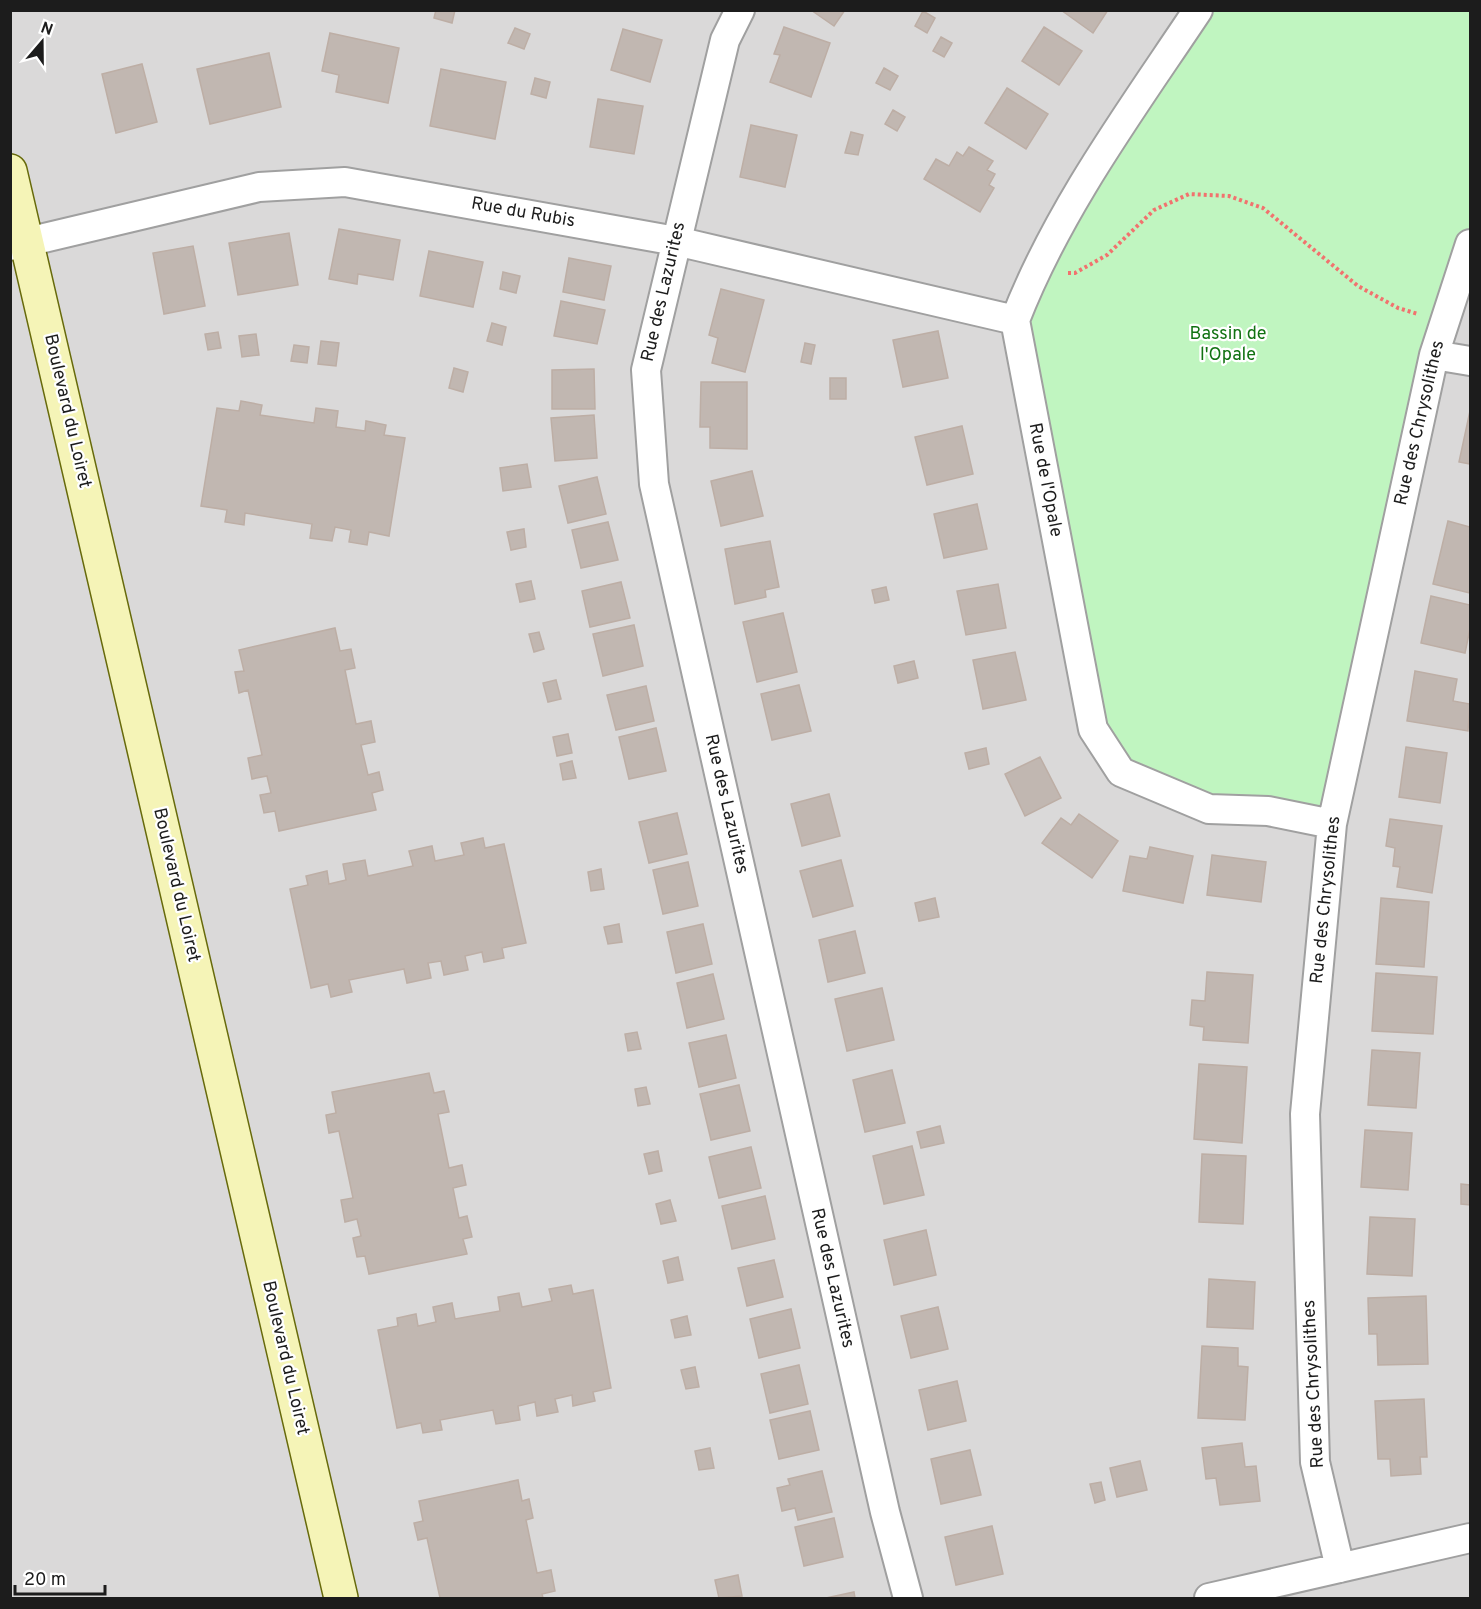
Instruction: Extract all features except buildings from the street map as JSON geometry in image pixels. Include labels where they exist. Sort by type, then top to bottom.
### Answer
[{"type":"street","name":"Rue des Lazurites","points":[[740,10],[725,40],[646,370],[654,483],[882,1500],[908,1599]]},
{"type":"street","points":[[1015,320],[1033,274],[1114,135],[1198,10]]},
{"type":"street","name":"Boulevard du Loiret","points":[[10,171],[20,245],[341,1599]]},
{"type":"street","name":"Rue du Rubis","points":[[20,245],[259,187],[345,182],[676,241],[1015,320]]},
{"type":"street","name":"Rue des Chrysolithes","points":[[1340,1568],[1315,1462],[1305,1114],[1332,824],[1434,354],[1470,244]]},
{"type":"street","name":"Rue de l'Opale","points":[[1015,320],[1093,729],[1121,772],[1209,809],[1268,811],[1332,824]]},
{"type":"street","points":[[1434,354],[1470,361]]},
{"type":"street","points":[[1209,1599],[1470,1538]]},
{"type":"path","points":[[1033,274],[1075,273],[1107,255],[1154,210],[1189,194],[1229,196],[1263,208],[1358,286],[1398,308],[1444,323]]},
{"type":"shaded area","points":[[11,11],[1198,11],[1470,244],[1470,1598],[11,1598]]},
{"type":"green space","name":"Bassin de l'Opale","points":[[1198,11],[1470,11],[1470,244],[1332,824],[1268,811],[1121,772],[1093,729],[1015,320]]}]
